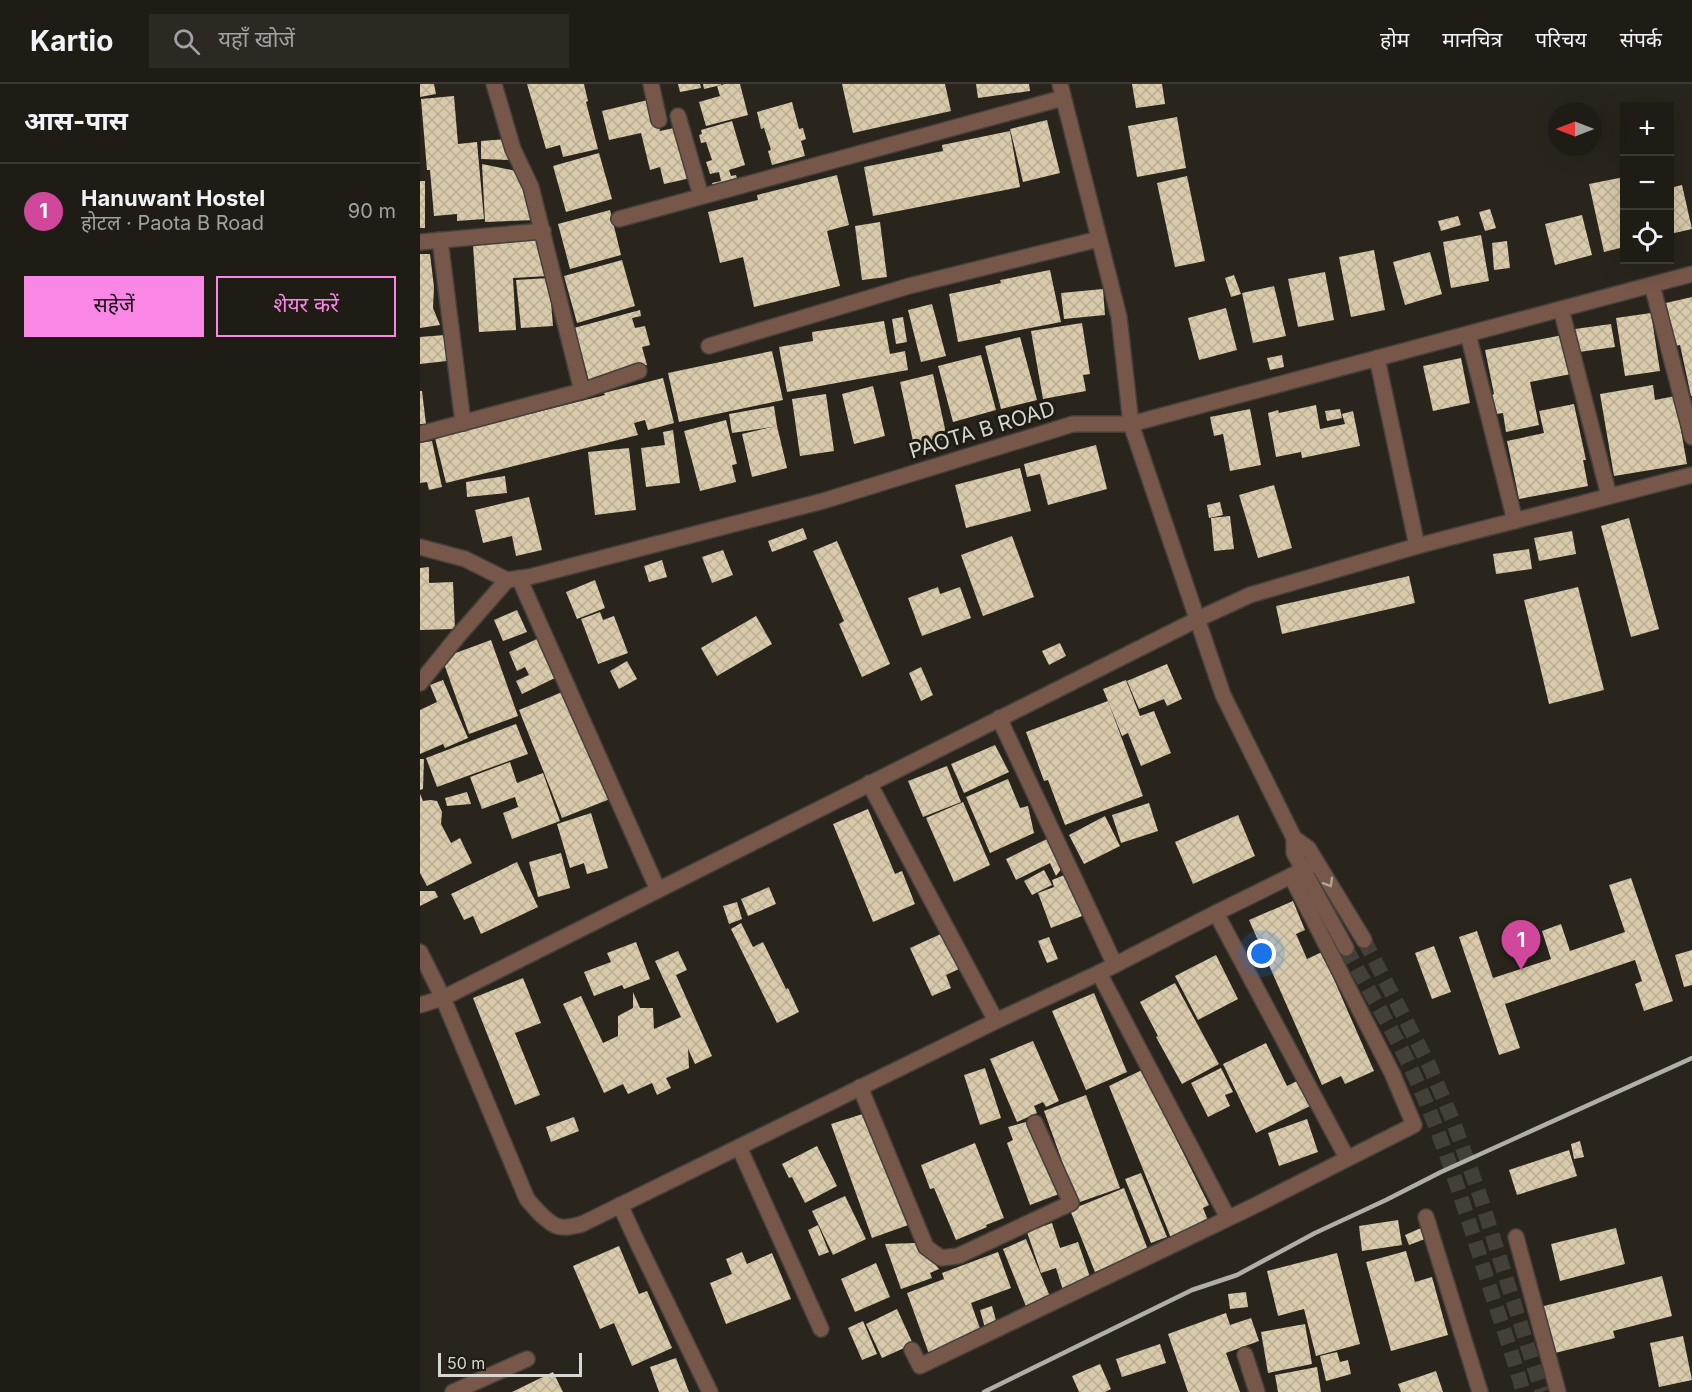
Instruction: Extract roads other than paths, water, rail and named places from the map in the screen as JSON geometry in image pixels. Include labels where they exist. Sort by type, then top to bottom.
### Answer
[{"type":"street","points":[[494,84],[513,149],[531,187],[582,391]]},
{"type":"street","points":[[651,84],[659,120]]},
{"type":"street","points":[[619,219],[1061,91],[1119,316],[1131,424],[1223,695],[1294,838],[1296,873],[1392,1073],[1414,1125],[1228,1218],[920,1366],[912,1350]]},
{"type":"street","points":[[678,116],[701,196]]},
{"type":"street","points":[[420,242],[543,231]]},
{"type":"street","points":[[708,346],[909,286],[1099,239]]},
{"type":"street","points":[[440,240],[463,423]]},
{"type":"street","name":"PAOTA B ROAD","points":[[513,579],[823,501],[1073,424],[1131,424],[1692,274]]},
{"type":"street","points":[[1652,285],[1692,437]]},
{"type":"street","points":[[1561,309],[1609,496]]},
{"type":"street","points":[[1468,334],[1515,522]]},
{"type":"street","points":[[1377,358],[1417,546]]},
{"type":"street","points":[[420,434],[582,391],[639,371]]},
{"type":"street","points":[[420,1005],[443,998],[999,718],[1198,619],[1250,596],[1417,546],[1692,475]]},
{"type":"street","points":[[420,547],[465,559],[513,579],[658,890]]},
{"type":"street","points":[[420,683],[458,636],[513,579]]},
{"type":"street","points":[[999,718],[1115,965]]},
{"type":"street","points":[[869,783],[996,1021]]},
{"type":"street","points":[[1294,838],[1308,848],[1364,940]]},
{"type":"street","points":[[420,951],[443,998],[527,1199],[539,1213],[557,1227],[571,1227],[582,1224],[860,1087],[1099,973],[1317,863]]},
{"type":"street","points":[[1296,873],[1346,948]]},
{"type":"street","points":[[1216,913],[1347,1158]]},
{"type":"street","points":[[1099,973],[1228,1218]]},
{"type":"street","points":[[860,1087],[926,1247],[941,1258],[958,1256],[1071,1203],[1035,1123]]},
{"type":"street","points":[[739,1147],[821,1329]]},
{"type":"street","points":[[620,1205],[710,1392]]},
{"type":"street","points":[[1426,1217],[1480,1392]]},
{"type":"street","points":[[1516,1237],[1558,1392]]},
{"type":"street","points":[[1245,1355],[1257,1392]]},
{"type":"street","points":[[453,1392],[527,1359]]},
{"type":"tunnel","points":[[1364,940],[1429,1065],[1453,1121],[1480,1196],[1542,1392]]},
{"type":"tunnel","points":[[1346,948],[1405,1057],[1435,1123],[1523,1392]]},
{"type":"railway","points":[[984,1392],[1192,1290],[1237,1275],[1315,1233],[1441,1172],[1692,1058]]},
{"type":"place","name":"Hanuwant Hostel","points":[[1521,970]]}]
